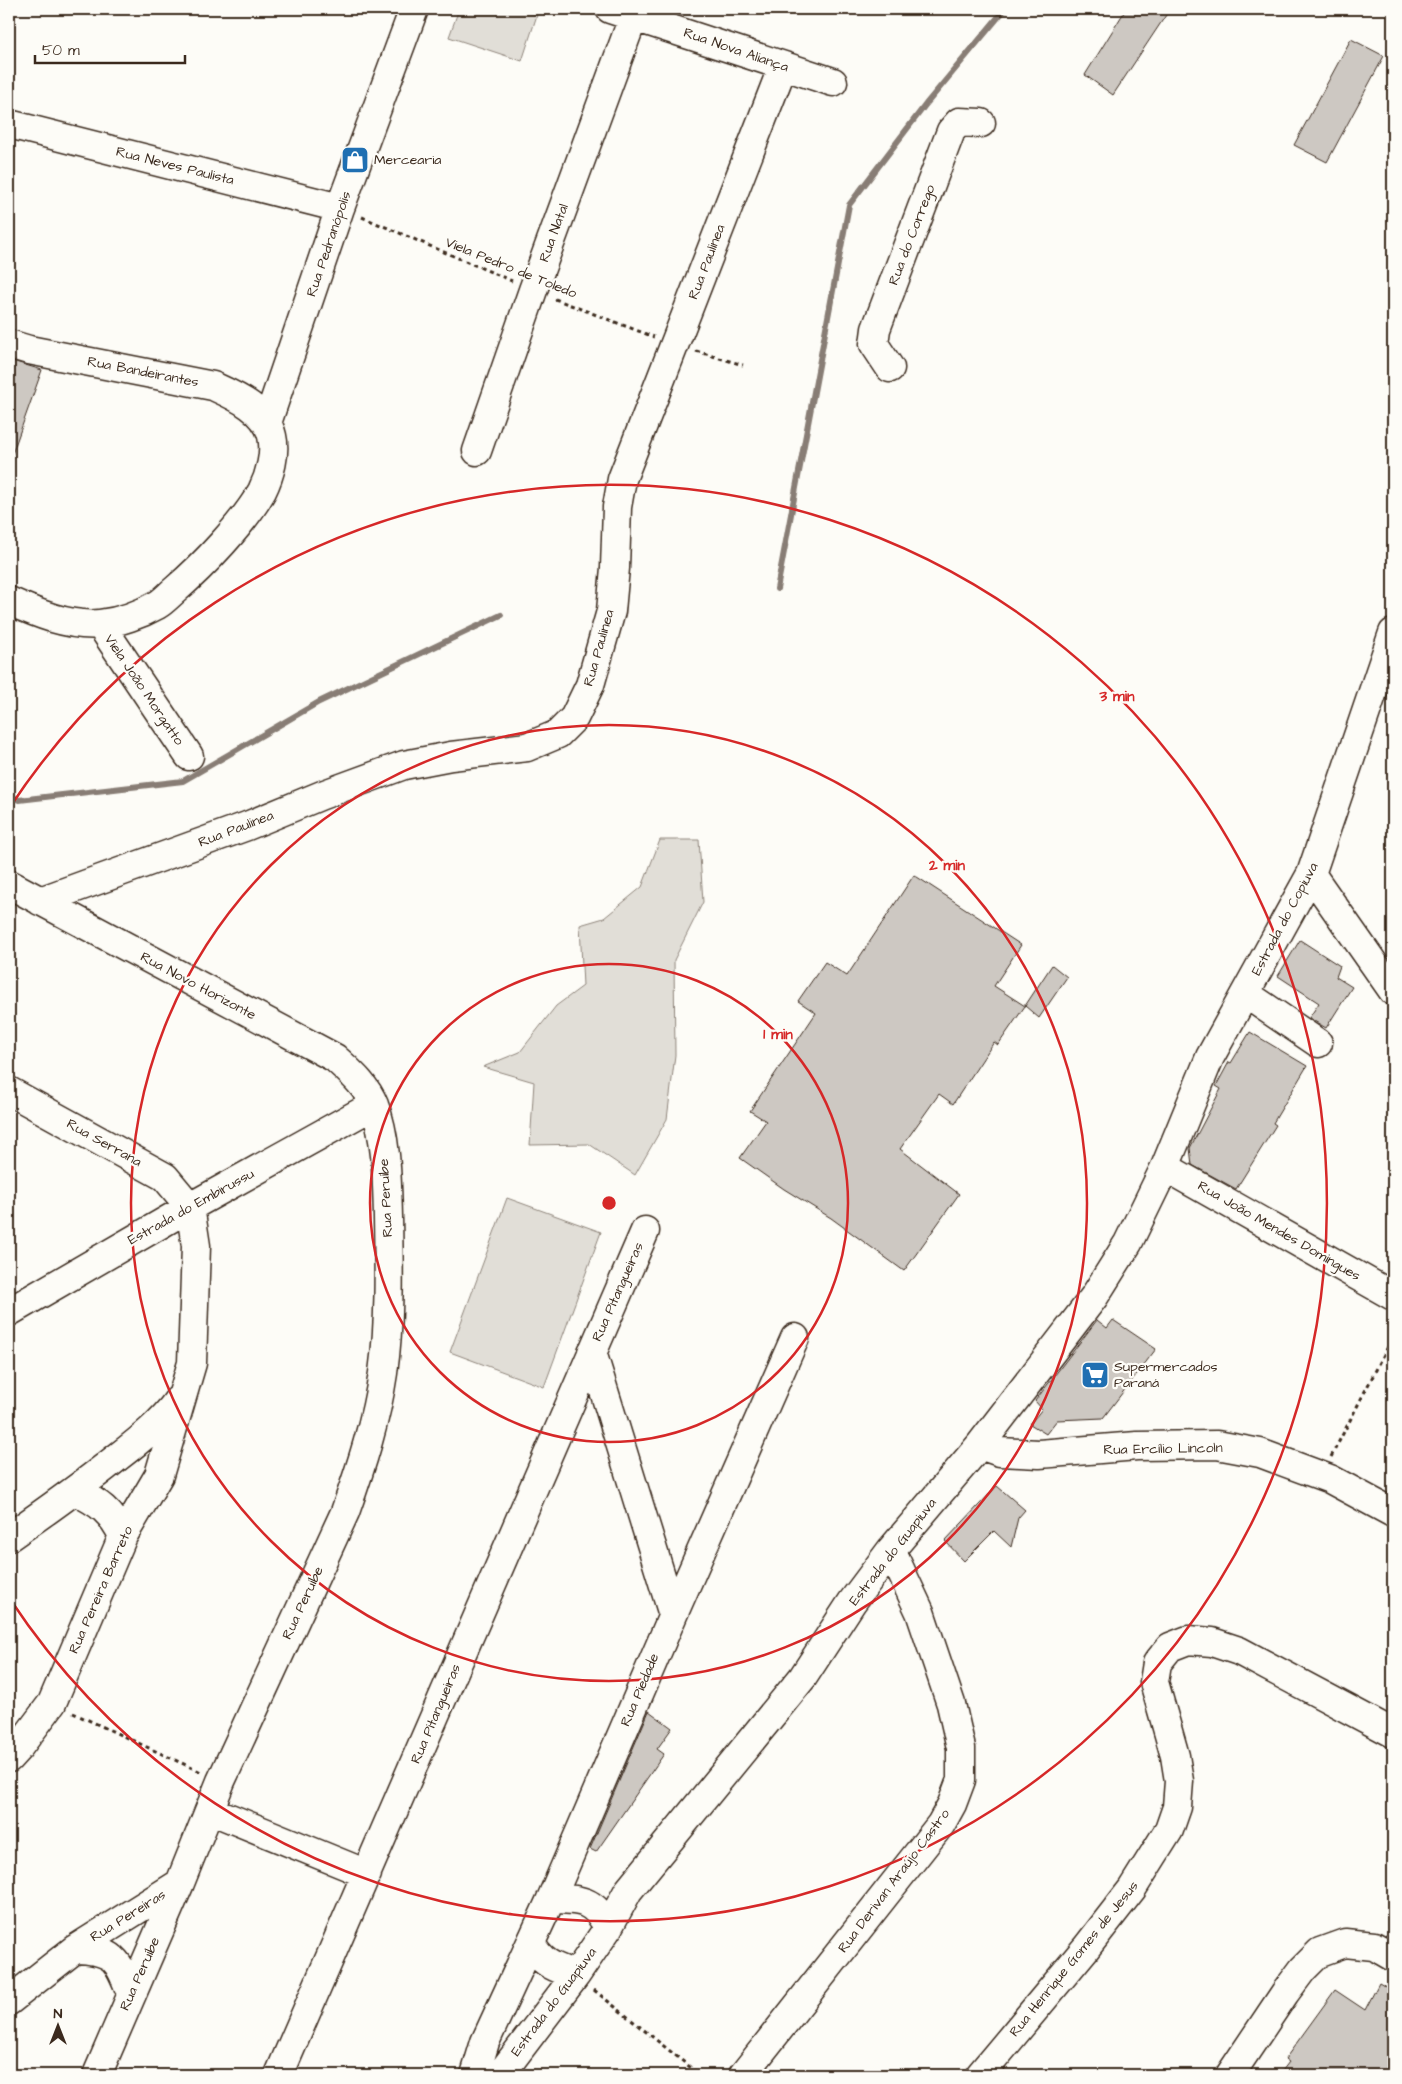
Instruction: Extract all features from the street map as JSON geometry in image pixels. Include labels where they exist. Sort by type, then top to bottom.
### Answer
[{"type":"street","name":"Rua Pedranópolis","points":[[267,423],[340,208],[414,9]]},
{"type":"street","name":"Rua Nova Aliança","points":[[622,12],[833,82]]},
{"type":"street","name":"Rua Natal","points":[[477,451],[533,290],[622,12]]},
{"type":"street","name":"Rua Paulinea","points":[[40,901],[247,826],[404,764],[527,747],[558,734],[574,718],[590,685],[611,611],[615,568],[617,507],[622,479],[783,66]]},
{"type":"street","name":"Rua do Corrego","points":[[890,368],[874,344],[876,329],[951,131],[960,122],[980,123]]},
{"type":"street","name":"Rua Neves Paulista","points":[[9,124],[340,208]]},
{"type":"street","name":"Rua Bandeirantes","points":[[9,344],[38,352],[213,386],[236,397],[254,410],[267,423]]},
{"type":"street","points":[[9,601],[40,614],[75,622],[100,624],[127,618],[158,604],[195,572],[242,518],[261,491],[270,472],[272,436],[267,423]]},
{"type":"street","name":"Viela João Morgatto","points":[[100,624],[189,756]]},
{"type":"street","name":"Estrada do Copiuva","points":[[1165,1167],[1210,1057],[1312,874],[1385,682],[1392,643]]},
{"type":"street","points":[[1312,874],[1393,991]]},
{"type":"street","name":"Rua Novo Horizonte","points":[[9,884],[335,1058],[359,1080],[374,1105]]},
{"type":"street","points":[[1246,994],[1318,1043]]},
{"type":"street","name":"Rua Serrana","points":[[9,1090],[165,1177],[190,1207]]},
{"type":"street","name":"Estrada do Embirussu","points":[[9,1312],[190,1207],[374,1105]]},
{"type":"street","name":"Rua Peruíbe","points":[[98,2075],[180,1883],[221,1781],[345,1512],[374,1419],[383,1373],[389,1258],[388,1200],[383,1145],[374,1105]]},
{"type":"street","name":"Rua João Mendes Domingues","points":[[1165,1167],[1393,1296]]},
{"type":"street","name":"Estrada do Guapiuva","points":[[500,2075],[576,1975],[608,1928],[628,1891],[804,1677],[852,1602],[891,1550],[980,1445],[1094,1297],[1128,1243],[1165,1167]]},
{"type":"street","name":"Rua Pereira Barreto","points":[[9,1758],[20,1747],[52,1703],[123,1536],[159,1475],[192,1363],[196,1246],[190,1207]]},
{"type":"street","name":"Rua Pitangueiras","points":[[279,2075],[645,1231]]},
{"type":"street","name":"Rua Piedade","points":[[475,2075],[485,2042],[531,1944],[795,1338]]},
{"type":"street","name":"Rua Pitangueiras","points":[[592,1352],[673,1615]]},
{"type":"street","points":[[9,1537],[75,1491],[128,1449],[167,1415],[182,1396]]},
{"type":"street","name":"Rua Ercílio Lincoln","points":[[980,1445],[1000,1452],[1038,1454],[1137,1446],[1218,1446],[1260,1453],[1321,1476],[1393,1513]]},
{"type":"street","points":[[128,1449],[159,1475]]},
{"type":"street","points":[[75,1491],[104,1508],[114,1518],[123,1536]]},
{"type":"street","name":"Rua Derivan Araújo Castro","points":[[743,2075],[940,1824],[952,1804],[961,1780],[961,1748],[951,1704],[920,1612],[891,1550]]},
{"type":"street","name":"Rua Henrique Gomes de Jesus","points":[[980,2075],[1086,1948],[1132,1889],[1169,1830],[1176,1807],[1179,1781],[1175,1756],[1154,1682],[1157,1663],[1170,1647],[1188,1640],[1212,1642],[1239,1651],[1393,1733]]},
{"type":"street","points":[[210,1810],[367,1874]]},
{"type":"street","name":"Rua Pereiras","points":[[9,2000],[75,1949],[180,1883]]},
{"type":"street","points":[[551,1898],[586,1901],[628,1891]]},
{"type":"street","points":[[586,1901],[597,1910],[608,1928]]},
{"type":"street","points":[[1230,2075],[1285,1993],[1303,1969],[1320,1952],[1345,1943],[1374,1946],[1393,1957]]},
{"type":"street","points":[[531,1944],[537,1955],[545,1963],[576,1975]]},
{"type":"street","name":"Rua Pereiras","points":[[75,1949],[96,1950],[111,1956],[121,1967],[132,1993]]},
{"type":"path","name":"Viela Pedro de Toledo","points":[[340,208],[533,290],[674,345],[743,365]]},
{"type":"path","points":[[1321,1476],[1393,1337]]},
{"type":"path","points":[[52,1703],[221,1781]]},
{"type":"path","points":[[576,1975],[700,2075]]},
{"type":"shaded area","points":[[459,9],[519,9],[537,15],[522,61],[449,37]]},
{"type":"shaded area","points":[[660,840],[699,840],[703,902],[674,960],[675,1055],[667,1119],[635,1175],[589,1144],[530,1145],[534,1082],[483,1067],[520,1052],[556,1006],[583,986],[580,925],[604,918],[642,887]]},
{"type":"shaded area","points":[[507,1198],[601,1232],[544,1387],[450,1352]]},
{"type":"building","points":[[1126,9],[1170,9],[1113,95],[1085,75]]},
{"type":"building","points":[[1351,39],[1384,56],[1327,162],[1294,145]]},
{"type":"building","points":[[9,360],[42,370],[11,457],[9,456]]},
{"type":"building","points":[[914,875],[1021,945],[994,986],[1025,1006],[998,1045],[994,1042],[953,1104],[939,1094],[900,1149],[959,1194],[904,1271],[831,1218],[784,1189],[740,1158],[766,1121],[750,1111],[816,1013],[798,1001],[825,962],[847,976]]},
{"type":"building","points":[[1300,940],[1340,966],[1336,977],[1352,987],[1326,1028],[1309,1018],[1319,1003],[1278,976]]},
{"type":"building","points":[[1052,965],[1067,977],[1039,1018],[1025,1006]]},
{"type":"building","points":[[1250,1032],[1307,1066],[1273,1123],[1276,1125],[1236,1189],[1192,1165],[1190,1148],[1221,1089],[1216,1086],[1229,1062],[1231,1063]]},
{"type":"building","name":"Supermercados Paraná","points":[[1097,1320],[1107,1328],[1113,1320],[1156,1349],[1103,1418],[1057,1420],[1046,1434],[1030,1424],[1042,1409],[1035,1401]]},
{"type":"building","points":[[997,1486],[1025,1510],[1018,1518],[1011,1547],[994,1531],[964,1561],[945,1541]]},
{"type":"building","points":[[649,1711],[672,1728],[657,1749],[664,1754],[596,1852],[590,1849]]},
{"type":"building","points":[[1379,1983],[1393,1991],[1393,2075],[1279,2075],[1289,2062],[1285,2059],[1335,1990],[1365,2010]]},
{"type":"waterway","points":[[777,589],[849,205],[926,104],[1005,9]]},
{"type":"waterway","points":[[9,795],[19,800],[183,781],[319,702],[501,615]]},
{"type":"place","name":"Mercearia","points":[[355,160]]},
{"type":"place","name":"Supermercados Paraná","points":[[1095,1375]]}]
